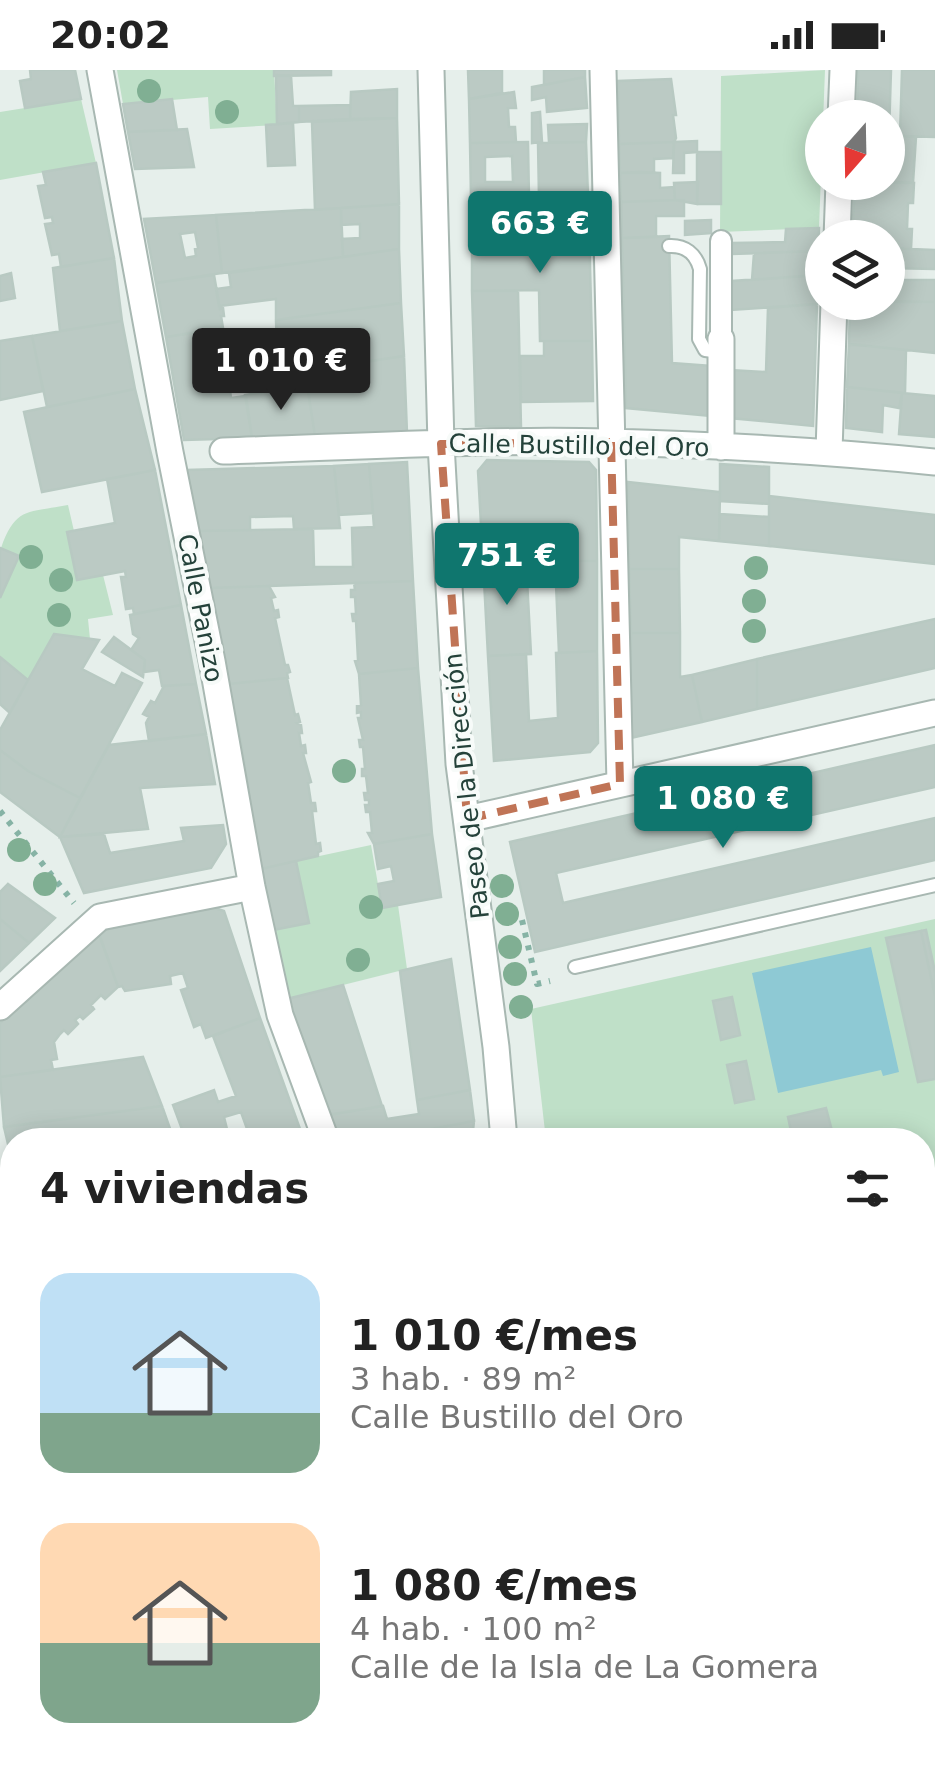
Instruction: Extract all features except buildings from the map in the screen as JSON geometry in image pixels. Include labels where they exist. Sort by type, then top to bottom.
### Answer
[{"type":"street","name":"Calle Panizo","points":[[100,70],[252,888],[280,1015],[322,1128]]},
{"type":"street","name":"Paseo de la Dirección","points":[[432,70],[441,444],[459,764],[503,1128]]},
{"type":"street","points":[[603,70],[620,784]]},
{"type":"street","points":[[842,100],[843,70]]},
{"type":"street","points":[[721,447],[722,242]]},
{"type":"street","points":[[829,451],[833,320]]},
{"type":"street","name":"Calle Bustillo del Oro","points":[[223,451],[611,442],[829,451],[935,462]]},
{"type":"street","points":[[467,819],[935,714]]},
{"type":"street","points":[[0,1008],[100,916],[252,888]]},
{"type":"lane","points":[[669,246],[679,246],[697,258],[699,338],[705,350],[721,346]]},
{"type":"lane","points":[[575,968],[935,884]]},
{"type":"path","points":[[0,812],[74,902],[82,934]]},
{"type":"path","points":[[522,920],[537,984],[550,981]]},
{"type":"highlighted area","points":[[611,442],[620,784],[467,819],[441,444]]},
{"type":"green space","points":[[117,70],[274,70],[277,125],[210,129],[208,97],[123,104]]},
{"type":"green space","points":[[825,70],[824,100],[805,100],[805,200],[820,200],[819,220],[805,220],[805,229],[720,232],[721,76]]},
{"type":"green space","points":[[81,99],[96,163],[0,180],[0,112]]},
{"type":"green space","points":[[68,505],[74,531],[67,533],[77,580],[103,575],[113,615],[88,619],[90,639],[54,634],[28,680],[0,657],[0,598],[18,557],[1,548],[18,518],[33,511]]},
{"type":"green space","points":[[371,845],[382,907],[398,905],[407,969],[287,999],[273,930],[308,922],[296,861]]},
{"type":"green space","points":[[935,919],[935,1128],[545,1128],[531,1009]]},
{"type":"water","points":[[871,947],[899,1072],[883,1076],[881,1070],[778,1093],[752,973]]}]
